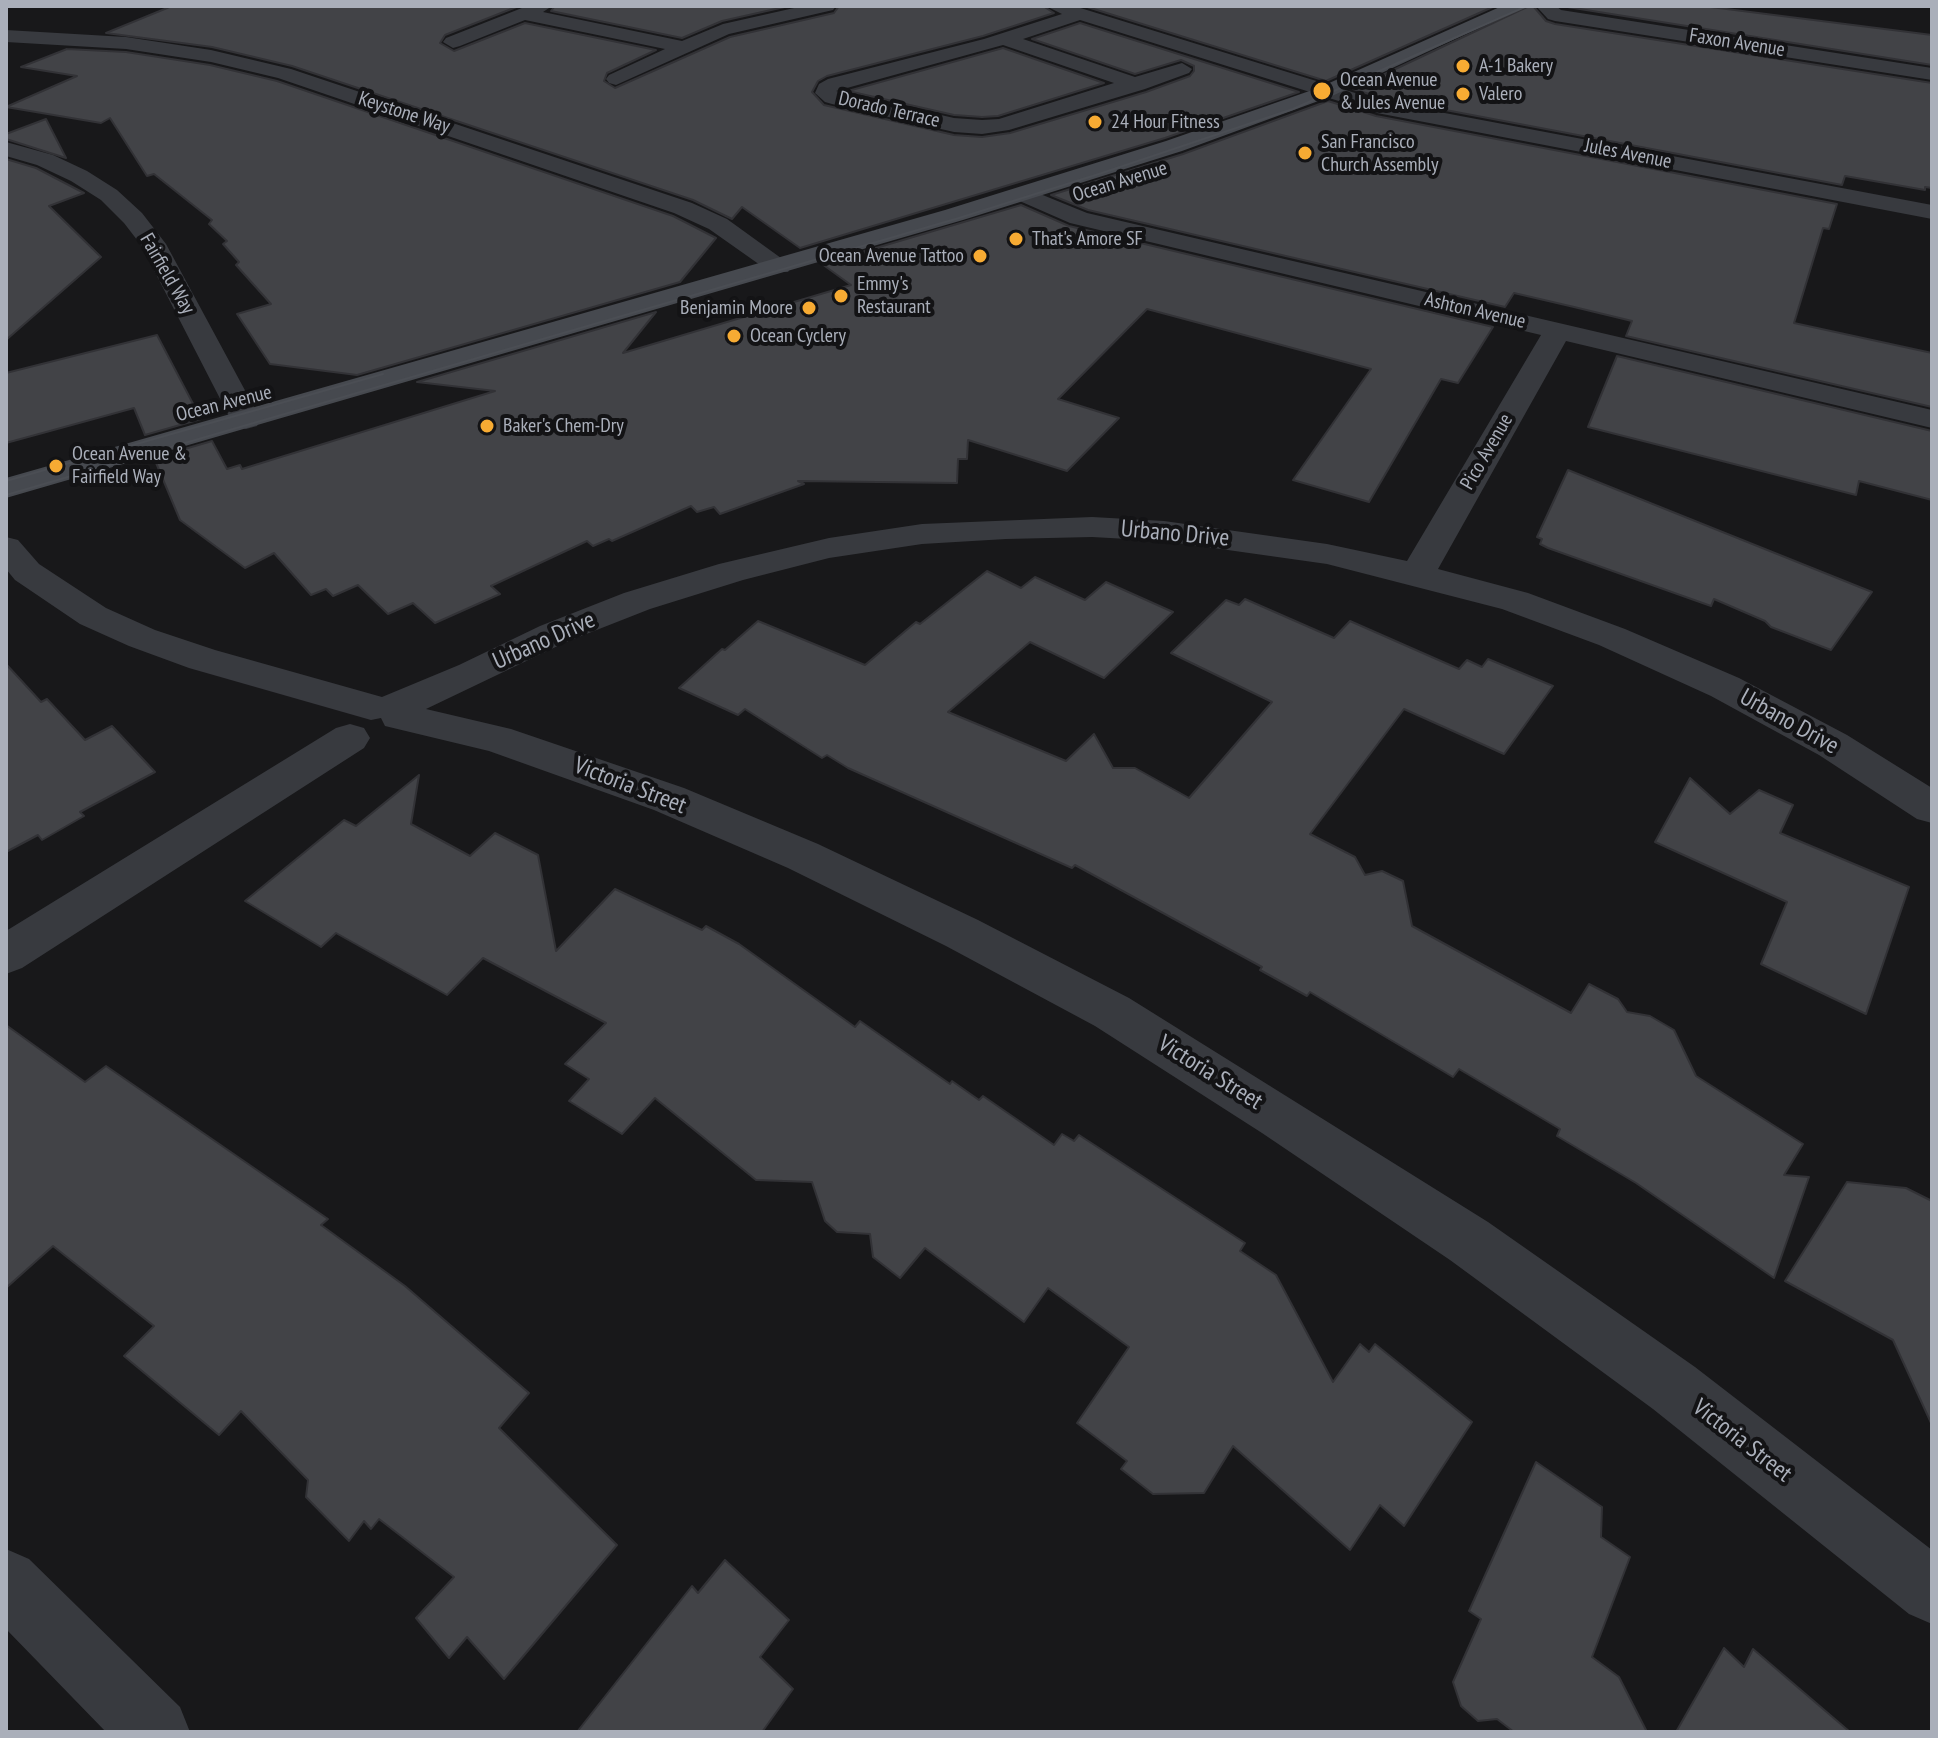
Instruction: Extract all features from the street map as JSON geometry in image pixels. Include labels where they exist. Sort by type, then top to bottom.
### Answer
[{"type":"main road","points":[[1325,92],[1325,75],[1477,6]]},
{"type":"main road","name":"Ocean Avenue","points":[[6,480],[36,456],[453,360],[889,234],[1034,200],[1325,92],[1517,6]]},
{"type":"main road","name":"Ocean Avenue","points":[[6,488],[241,410]]},
{"type":"street","points":[[453,42],[543,6]]},
{"type":"street","points":[[616,79],[681,47],[733,28],[827,6]]},
{"type":"street","points":[[1055,6],[1325,92]]},
{"type":"street","name":"Faxon Avenue","points":[[1545,6],[1555,15],[1932,74]]},
{"type":"street","points":[[524,14],[681,47]]},
{"type":"street","name":"Dorado Terrace","points":[[1080,14],[1004,39],[835,83],[826,88],[825,93],[832,98],[954,125],[982,127],[1001,125],[1182,69]]},
{"type":"street","name":"Keystone Way","points":[[6,36],[126,43],[211,56],[284,73],[683,208],[718,224],[779,266]]},
{"type":"street","points":[[1004,39],[1138,85]]},
{"type":"street","name":"Jules Avenue","points":[[1325,92],[1377,107],[1932,212]]},
{"type":"street","name":"Fairfield Way","points":[[6,149],[45,160],[79,176],[109,195],[133,218],[153,244],[241,410]]},
{"type":"street","name":"Ashton Avenue","points":[[1034,200],[1079,218],[1932,419]]},
{"type":"street","name":"Pico Avenue","points":[[1417,574],[1558,331]]},
{"type":"street","name":"Urbano Drive","points":[[6,955],[378,717],[553,634],[637,601],[829,548],[922,534],[1092,527],[1164,531],[1327,554],[1417,574],[1528,606],[1612,637],[1725,687],[1833,745],[1932,808]]},
{"type":"street","name":"Victoria Street","points":[[6,547],[27,572],[93,616],[142,638],[378,717],[497,739],[669,799],[803,856],[962,933],[1112,1012],[1280,1117],[1533,1286],[1674,1388],[1932,1591]]},
{"type":"street","points":[[6,1582],[155,1732]]},
{"type":"building","points":[[172,6],[519,6],[445,35],[440,43],[454,51],[525,23],[656,50],[607,73],[604,81],[615,88],[730,37],[834,13],[839,6],[1043,6],[1054,13],[983,36],[827,76],[818,81],[812,92],[824,105],[954,135],[982,137],[1010,133],[1146,92],[1190,76],[1194,71],[1194,66],[1181,60],[1135,74],[1032,39],[1080,23],[1299,92],[1165,138],[800,248],[742,207],[732,219],[693,200],[292,66],[212,47],[106,33]]},
{"type":"building","points":[[555,6],[789,6],[722,21],[682,38],[551,11]]},
{"type":"building","points":[[1084,6],[1495,6],[1326,81]]},
{"type":"building","points":[[1533,6],[1546,21],[1555,24],[1932,83],[1932,188],[1925,187],[1925,190],[1845,176],[1842,185],[1382,98],[1353,89]]},
{"type":"building","points":[[1561,6],[1703,6],[1932,35],[1932,65]]},
{"type":"building","points":[[1003,48],[1104,83],[998,116],[982,117],[954,115],[848,91]]},
{"type":"building","points":[[67,49],[126,52],[210,65],[277,81],[673,216],[716,238],[680,282],[357,375],[270,364],[237,314],[271,304],[236,265],[239,262],[223,244],[227,241],[209,224],[212,220],[154,174],[147,176],[110,118],[101,123],[6,107],[77,76],[21,67]]},
{"type":"building","points":[[1328,101],[1376,116],[1837,204],[1829,229],[1823,228],[1794,323],[1932,353],[1932,407],[1626,336],[1632,321],[1574,307],[1514,293],[1505,307],[1088,210],[1051,195],[1183,154]]},
{"type":"building","points":[[46,119],[66,158],[6,139],[6,134]]},
{"type":"building","points":[[6,159],[36,168],[84,193],[49,206],[101,257],[6,340]]},
{"type":"building","points":[[1021,205],[1069,226],[1493,327],[1458,383],[1441,379],[1369,502],[1293,480],[1371,369],[1147,309],[1058,399],[1119,418],[1067,471],[968,440],[967,459],[958,459],[957,483],[798,481],[804,484],[720,514],[714,507],[697,512],[691,506],[612,541],[609,539],[593,546],[587,541],[491,586],[500,594],[435,623],[413,603],[388,614],[358,585],[333,596],[326,589],[311,595],[274,553],[245,568],[180,520],[154,458],[212,441],[227,469],[240,465],[242,469],[495,391],[417,382],[656,312],[623,353],[851,285],[822,264]]},
{"type":"building","points":[[157,335],[201,419],[145,435],[134,408],[6,443],[6,373]]},
{"type":"building","points":[[1617,356],[1932,431],[1932,500],[1859,481],[1856,495],[1588,427]]},
{"type":"building","points":[[1568,470],[1872,592],[1831,650],[1771,627],[1765,621],[1714,599],[1711,606],[1548,548],[1540,544],[1542,539],[1537,537]]},
{"type":"building","points":[[987,571],[1021,588],[1035,577],[1085,600],[1106,582],[1173,612],[1104,678],[1030,642],[948,712],[1066,761],[1094,734],[1113,768],[1135,768],[1189,798],[1272,702],[1171,653],[1226,600],[1239,605],[1245,599],[1334,638],[1350,621],[1459,669],[1467,660],[1482,667],[1488,659],[1553,686],[1504,754],[1404,709],[1310,834],[1355,857],[1365,875],[1382,871],[1403,881],[1412,926],[1571,1013],[1589,984],[1618,999],[1627,1012],[1650,1016],[1674,1030],[1696,1076],[1803,1144],[1784,1175],[1809,1177],[1774,1278],[1636,1183],[1557,1136],[1560,1129],[1459,1069],[1453,1077],[1310,992],[1307,996],[1260,970],[1262,967],[1075,865],[1072,868],[848,768],[827,755],[822,758],[745,709],[738,715],[679,688],[758,621],[865,665],[916,622],[920,624]]},
{"type":"building","points":[[6,664],[41,702],[47,699],[85,740],[112,726],[155,772],[80,812],[84,816],[42,840],[38,835],[6,852]]},
{"type":"building","points":[[419,775],[411,824],[470,856],[495,833],[538,855],[556,951],[615,889],[702,930],[706,926],[739,944],[855,1027],[860,1021],[950,1084],[952,1081],[979,1100],[983,1096],[1054,1145],[1062,1134],[1074,1141],[1079,1135],[1245,1243],[1240,1251],[1276,1275],[1333,1382],[1360,1344],[1369,1352],[1375,1344],[1472,1422],[1404,1526],[1380,1505],[1350,1550],[1233,1446],[1204,1493],[1153,1494],[1121,1469],[1127,1461],[1077,1423],[1129,1347],[1048,1288],[1024,1322],[925,1248],[900,1278],[873,1257],[870,1234],[837,1232],[825,1221],[812,1182],[756,1180],[655,1098],[622,1134],[569,1101],[589,1079],[565,1064],[606,1023],[483,958],[447,995],[336,933],[321,947],[245,901],[344,820],[356,826]]},
{"type":"building","points":[[1690,778],[1730,814],[1759,790],[1793,805],[1780,833],[1909,887],[1866,1014],[1761,964],[1787,902],[1655,842]]},
{"type":"building","points":[[6,1025],[85,1082],[106,1066],[328,1219],[321,1225],[405,1286],[529,1393],[499,1428],[617,1545],[504,1679],[467,1637],[449,1658],[416,1618],[454,1577],[379,1519],[371,1529],[364,1521],[349,1541],[306,1497],[308,1480],[241,1411],[219,1435],[124,1356],[154,1326],[53,1246],[6,1288]]},
{"type":"building","points":[[1847,1182],[1906,1188],[1932,1201],[1932,1425],[1893,1340],[1785,1281]]},
{"type":"building","points":[[1536,1462],[1602,1507],[1601,1537],[1630,1557],[1592,1657],[1619,1677],[1647,1732],[1514,1732],[1497,1719],[1478,1721],[1461,1706],[1453,1682],[1481,1619],[1469,1611]]},
{"type":"building","points":[[725,1560],[789,1620],[760,1657],[793,1689],[762,1732],[577,1732],[692,1586],[698,1593]]},
{"type":"building","points":[[1724,1648],[1744,1667],[1753,1649],[1850,1732],[1676,1732]]},
{"type":"tram line","points":[[6,495],[959,218],[1102,173],[1293,109],[1527,6]]},
{"type":"tram line","points":[[6,481],[383,374]]},
{"type":"place","name":"A-1 Bakery","points":[[1463,66]]},
{"type":"place","name":"Ocean Avenue & Jules Avenue","points":[[1322,91]]},
{"type":"place","name":"Valero","points":[[1463,94]]},
{"type":"place","name":"24 Hour Fitness","points":[[1095,122]]},
{"type":"place","name":"San Francisco Church Assembly","points":[[1305,153]]},
{"type":"place","name":"That's Amore SF","points":[[1016,239]]},
{"type":"place","name":"Ocean Avenue Tattoo","points":[[980,256]]},
{"type":"place","name":"Emmy's Restaurant","points":[[841,296]]},
{"type":"place","name":"Benjamin Moore","points":[[809,308]]},
{"type":"place","name":"Ocean Cyclery","points":[[734,336]]},
{"type":"place","name":"Baker's Chem-Dry","points":[[487,426]]},
{"type":"place","name":"Ocean Avenue & Fairfield Way","points":[[56,466]]}]
